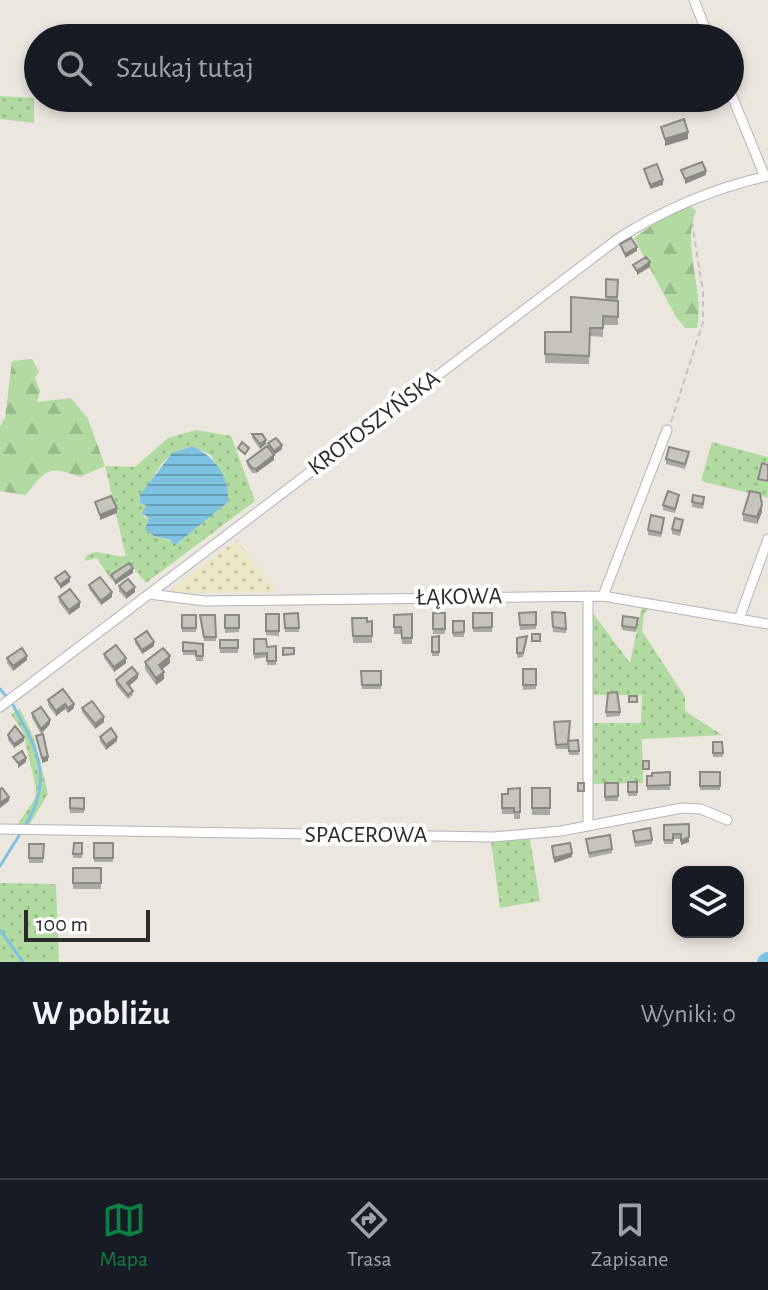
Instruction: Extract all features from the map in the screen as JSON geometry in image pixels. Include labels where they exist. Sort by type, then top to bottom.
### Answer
[{"type":"street","points":[[694,0],[703,24]]},
{"type":"street","points":[[739,112],[766,176]]},
{"type":"street","name":"KROTOSZYŃSKA","points":[[0,707],[632,229],[688,201],[766,176]]},
{"type":"street","points":[[603,596],[667,430]]},
{"type":"street","points":[[739,619],[768,539]]},
{"type":"street","name":"ŁĄKOWA","points":[[149,594],[205,601],[603,596],[768,624]]},
{"type":"street","points":[[588,596],[588,825]]},
{"type":"street","name":"SPACEROWA","points":[[0,829],[493,837],[588,825],[682,808],[701,809],[727,820]]},
{"type":"path","points":[[667,430],[703,322],[703,292],[688,201]]},
{"type":"green space","points":[[0,96],[24,97],[24,112],[34,112],[34,123],[0,119]]},
{"type":"green space","points":[[691,205],[696,211],[691,239],[699,313],[697,328],[685,328],[676,317],[634,238],[665,216]]},
{"type":"green space","points":[[32,359],[39,372],[35,377],[40,391],[37,402],[71,398],[88,419],[105,466],[80,477],[61,471],[48,472],[26,495],[0,491],[0,426],[5,418],[12,361]]},
{"type":"green space","points":[[196,430],[231,436],[255,501],[146,583],[132,566],[111,580],[97,558],[84,561],[87,555],[96,552],[126,557],[105,466],[135,467],[168,438]],"holes":[[[192,446],[211,455],[222,475],[179,543],[154,536],[147,525],[149,518],[144,517],[147,495],[162,464],[170,456]]]},
{"type":"green space","points":[[712,442],[768,457],[768,498],[701,481]]},
{"type":"green space","points":[[642,606],[649,609],[644,613],[642,631],[685,697],[685,711],[722,735],[642,739],[643,783],[592,784],[591,723],[641,723],[642,695],[591,695],[592,612],[630,663]]},
{"type":"green space","points":[[20,709],[34,738],[48,794],[28,827],[17,826],[35,798],[36,788],[23,732],[11,714]]},
{"type":"green space","points":[[530,839],[540,901],[500,908],[491,841]]},
{"type":"green space","points":[[0,883],[56,884],[59,962],[0,962]]},
{"type":"sand","points":[[237,540],[276,592],[173,593],[171,590]]},
{"type":"water","points":[[192,446],[207,455],[219,468],[226,484],[228,502],[174,546],[171,540],[154,536],[145,529],[149,518],[142,513],[146,505],[140,503],[140,495],[172,453]]},
{"type":"building","points":[[684,119],[688,132],[665,139],[661,127]]},
{"type":"building","points":[[702,162],[706,171],[685,179],[681,170]]},
{"type":"building","points":[[657,164],[663,180],[650,185],[644,169]]},
{"type":"building","points":[[631,238],[637,247],[625,254],[620,244]]},
{"type":"building","points":[[646,257],[650,262],[637,271],[633,265]]},
{"type":"building","points":[[606,279],[618,280],[617,297],[606,297]]},
{"type":"building","points":[[571,297],[618,301],[618,317],[603,316],[603,328],[590,328],[589,356],[545,354],[545,332],[571,332]]},
{"type":"building","points":[[252,434],[262,434],[266,440],[260,444]]},
{"type":"building","points":[[276,438],[282,445],[274,451],[268,443]]},
{"type":"building","points":[[242,442],[249,448],[245,454],[238,448]]},
{"type":"building","points":[[267,446],[274,455],[256,469],[252,468],[247,461]]},
{"type":"building","points":[[669,447],[689,452],[685,464],[666,459]]},
{"type":"building","points":[[762,463],[768,465],[768,481],[758,479]]},
{"type":"building","points":[[668,491],[679,495],[675,509],[663,505]]},
{"type":"building","points":[[750,491],[760,493],[762,505],[757,517],[743,514]]},
{"type":"building","points":[[693,495],[704,497],[703,504],[692,502]]},
{"type":"building","points":[[111,496],[117,508],[100,515],[95,502]]},
{"type":"building","points":[[651,515],[664,518],[661,533],[648,530]]},
{"type":"building","points":[[675,518],[683,520],[680,531],[672,529]]},
{"type":"building","points":[[129,563],[133,568],[115,581],[111,575]]},
{"type":"building","points":[[65,571],[70,577],[60,585],[55,578]]},
{"type":"building","points":[[100,577],[112,592],[101,601],[89,585]]},
{"type":"building","points":[[128,579],[135,587],[126,594],[119,586]]},
{"type":"building","points":[[70,589],[80,602],[69,610],[59,597]]},
{"type":"building","points":[[536,612],[536,625],[520,625],[519,613]]},
{"type":"building","points":[[552,612],[565,613],[566,629],[553,627]]},
{"type":"building","points":[[298,613],[299,628],[285,628],[284,614]]},
{"type":"building","points":[[433,613],[445,613],[445,629],[433,629]]},
{"type":"building","points":[[473,613],[492,613],[492,627],[473,628]]},
{"type":"building","points":[[266,614],[279,614],[279,631],[266,631]]},
{"type":"building","points":[[412,614],[412,638],[402,638],[401,627],[394,627],[394,615]]},
{"type":"building","points":[[182,615],[196,615],[196,628],[182,628]]},
{"type":"building","points":[[200,615],[215,615],[216,637],[204,637]]},
{"type":"building","points":[[225,615],[239,615],[239,628],[225,628]]},
{"type":"building","points":[[623,616],[638,618],[636,628],[622,626]]},
{"type":"building","points":[[352,618],[372,621],[372,636],[353,636]]},
{"type":"building","points":[[453,621],[464,621],[464,632],[453,633]]},
{"type":"building","points":[[147,631],[154,642],[142,650],[135,639]]},
{"type":"building","points":[[532,634],[540,634],[540,641],[532,641]]},
{"type":"building","points":[[439,636],[439,652],[432,652],[432,637]]},
{"type":"building","points":[[527,636],[523,653],[517,653],[517,638]]},
{"type":"building","points":[[254,639],[266,639],[267,647],[276,646],[276,661],[267,661],[267,653],[254,654]]},
{"type":"building","points":[[220,640],[238,640],[238,648],[220,648]]},
{"type":"building","points":[[183,642],[203,644],[203,656],[196,656],[196,651],[183,651]]},
{"type":"building","points":[[116,645],[126,658],[114,667],[104,654]]},
{"type":"building","points":[[22,648],[27,656],[13,666],[7,658]]},
{"type":"building","points":[[163,648],[170,656],[159,665],[164,672],[156,678],[145,662]]},
{"type":"building","points":[[283,648],[294,648],[294,654],[283,655]]},
{"type":"building","points":[[132,667],[138,674],[127,683],[133,691],[128,695],[116,680]]},
{"type":"building","points":[[523,669],[536,669],[536,685],[523,685]]},
{"type":"building","points":[[361,671],[381,671],[381,685],[362,685]]},
{"type":"building","points":[[63,689],[74,704],[68,708],[65,704],[56,711],[48,700]]},
{"type":"building","points":[[617,692],[620,712],[606,712],[608,693]]},
{"type":"building","points":[[629,696],[637,696],[637,702],[629,702]]},
{"type":"building","points":[[92,701],[104,717],[95,724],[82,708]]},
{"type":"building","points":[[41,707],[50,720],[41,729],[32,713]]},
{"type":"building","points":[[570,721],[568,744],[556,745],[554,722]]},
{"type":"building","points":[[15,726],[24,737],[14,744],[8,735]]},
{"type":"building","points":[[111,728],[117,737],[106,745],[100,737]]},
{"type":"building","points":[[43,734],[48,757],[42,758],[36,736]]},
{"type":"building","points":[[578,740],[579,751],[569,751],[568,741]]},
{"type":"building","points":[[713,742],[722,742],[723,753],[713,753]]},
{"type":"building","points":[[22,751],[26,758],[18,763],[13,757]]},
{"type":"building","points":[[643,761],[649,761],[649,769],[643,769]]},
{"type":"building","points":[[670,772],[670,785],[647,786],[647,776]]},
{"type":"building","points":[[700,772],[720,772],[720,786],[700,786]]},
{"type":"building","points":[[628,782],[637,782],[637,792],[628,792]]},
{"type":"building","points":[[578,783],[584,783],[584,791],[578,791]]},
{"type":"building","points":[[605,783],[618,783],[618,796],[605,797]]},
{"type":"building","points":[[520,788],[520,812],[514,812],[514,808],[502,808],[502,794],[508,794],[508,789]]},
{"type":"building","points":[[532,788],[550,788],[550,808],[532,808]]},
{"type":"building","points":[[0,789],[9,797],[0,803]]},
{"type":"building","points":[[70,798],[84,798],[84,809],[70,808]]},
{"type":"building","points":[[689,824],[689,837],[681,841],[681,834],[673,834],[673,840],[664,840],[664,825]]},
{"type":"building","points":[[650,828],[652,840],[635,842],[633,831]]},
{"type":"building","points":[[610,835],[612,849],[589,853],[586,839]]},
{"type":"building","points":[[74,843],[82,843],[82,854],[73,854]]},
{"type":"building","points":[[94,843],[113,843],[113,858],[94,858]]},
{"type":"building","points":[[570,843],[572,853],[554,858],[552,846]]},
{"type":"building","points":[[29,844],[44,844],[43,858],[29,858]]},
{"type":"building","points":[[73,868],[101,868],[101,883],[73,883]]},
{"type":"waterway","points":[[0,689],[6,696]]},
{"type":"waterway","points":[[13,705],[30,737],[41,779],[34,809],[25,826]]},
{"type":"waterway","points":[[0,866],[20,834]]},
{"type":"waterway","points":[[0,930],[23,962]]}]
